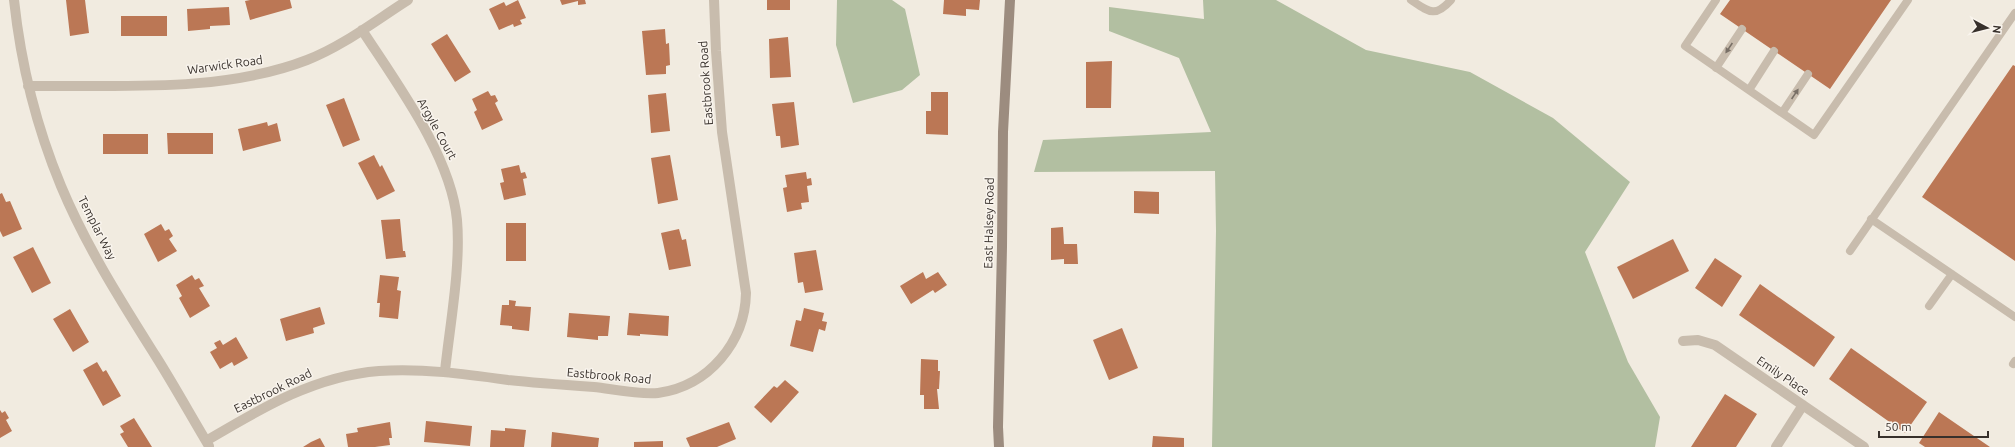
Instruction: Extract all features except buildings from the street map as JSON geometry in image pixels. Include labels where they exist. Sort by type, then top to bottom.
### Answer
[{"type":"street","name":"Templar Way","points":[[14,0],[18,36],[28,86],[37,121],[61,187],[88,243],[208,444]]},
{"type":"street","name":"Warwick Road","points":[[28,86],[210,82],[249,77],[280,70],[334,48],[408,0]]},
{"type":"street","name":"Eastbrook Road","points":[[208,444],[256,411],[320,382],[349,375],[379,371],[445,371],[509,380],[657,393],[686,385],[703,375],[725,354],[736,338],[743,319],[746,293],[722,132],[714,0]]},
{"type":"street","name":"East Halsey Road","points":[[999,447],[998,427],[1003,132],[1010,0]]},
{"type":"street","name":"Argyle Court","points":[[362,30],[399,87],[438,154],[446,172],[454,201],[458,250],[445,371]]},
{"type":"street","name":"Emily Place","points":[[1682,341],[1698,340],[1715,345],[1864,447]]},
{"type":"street","points":[[1776,447],[1803,405]]},
{"type":"lane","points":[[1411,0],[1430,12],[1436,13],[1451,0]]},
{"type":"lane","points":[[1716,0],[1685,46],[1814,135],[1908,0]]},
{"type":"lane","points":[[1850,251],[2015,14]]},
{"type":"lane","points":[[1716,68],[1742,29]]},
{"type":"lane","points":[[1749,90],[1774,51]]},
{"type":"lane","points":[[1782,113],[1808,74]]},
{"type":"lane","points":[[1872,219],[2015,318]]},
{"type":"lane","points":[[1929,306],[1952,274]]},
{"type":"green space","points":[[837,0],[892,0],[905,9],[920,75],[902,90],[853,103],[836,45]]},
{"type":"green space","points":[[1203,0],[1276,0],[1366,50],[1470,72],[1553,118],[1630,182],[1585,252],[1628,362],[1660,417],[1655,447],[1212,447],[1216,231],[1215,171],[1034,172],[1043,140],[1211,132],[1179,58],[1109,31],[1109,7],[1204,19]]}]
